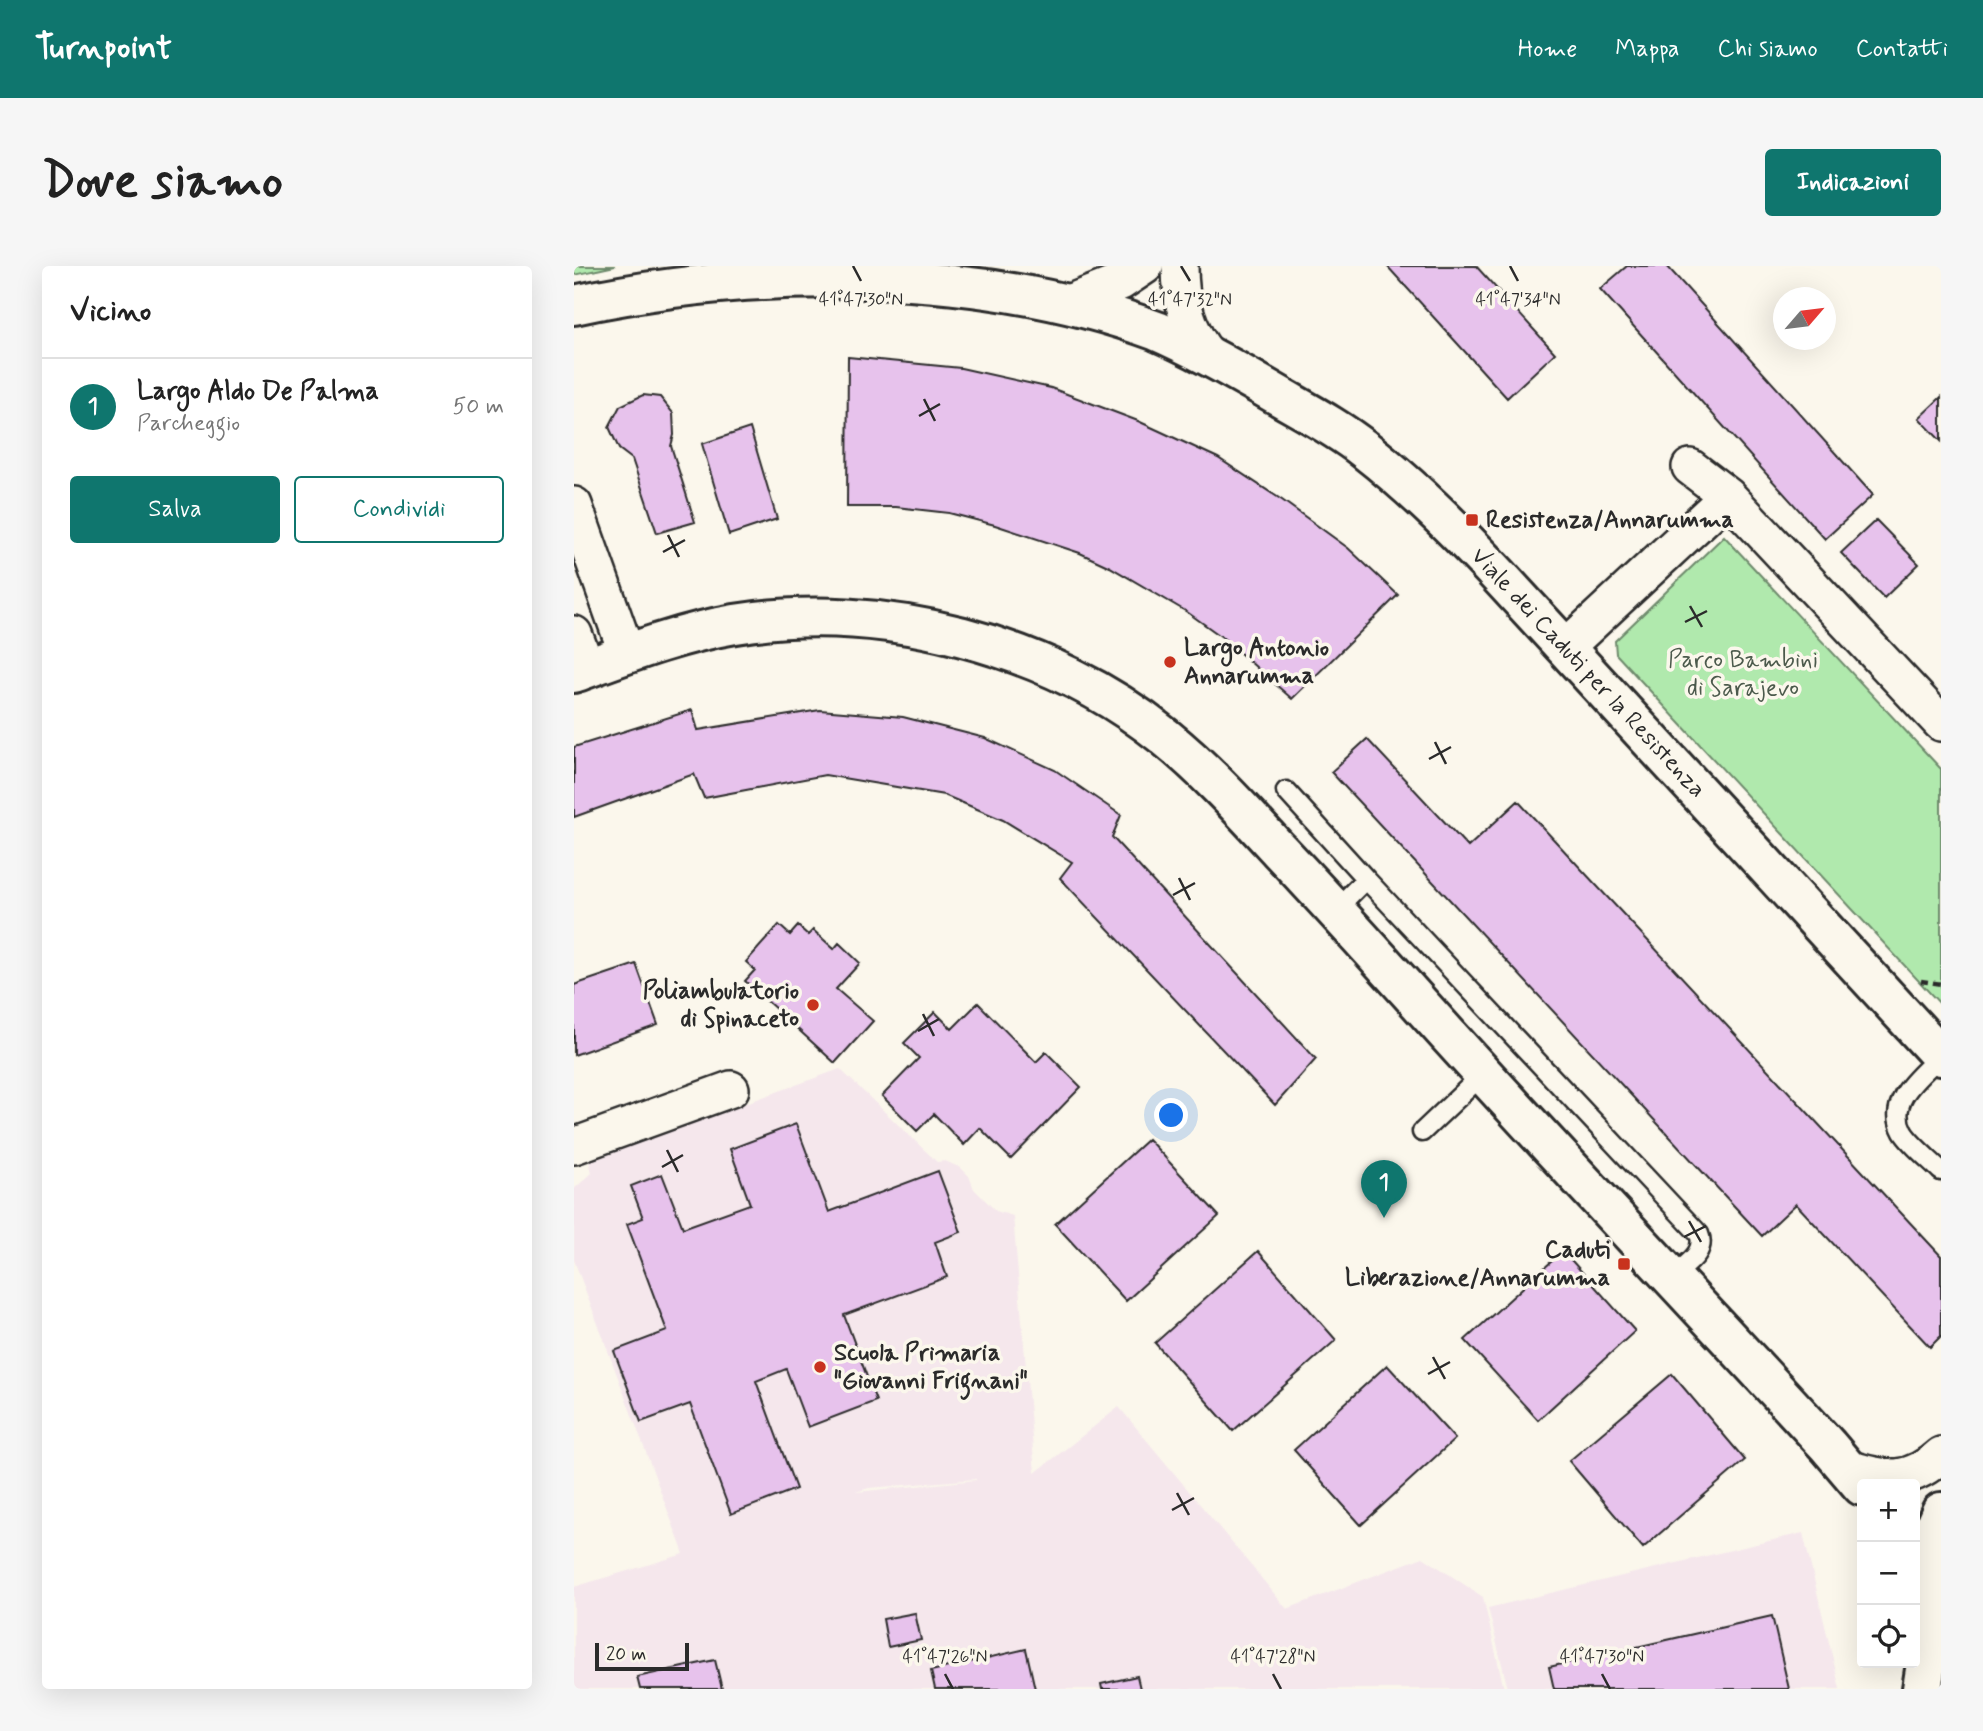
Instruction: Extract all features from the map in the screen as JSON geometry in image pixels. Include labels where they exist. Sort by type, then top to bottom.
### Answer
[{"type":"street","points":[[1073,301],[1121,282],[1145,266]]},
{"type":"street","points":[[1180,266],[1183,300],[1189,324],[1210,357]]},
{"type":"street","name":"Viale dei Caduti per la Resistenza","points":[[574,305],[705,279],[782,271],[929,274],[996,284],[1073,301],[1157,331],[1210,357],[1361,447],[1462,537],[1941,1055]]},
{"type":"street","points":[[1690,467],[1728,496],[1941,723]]},
{"type":"street","points":[[1565,648],[1728,496]]},
{"type":"street","points":[[574,505],[626,654]]},
{"type":"street","points":[[578,658],[626,654],[735,624],[821,617],[917,626],[953,634],[1016,654],[1088,687],[1162,735],[1216,783],[1855,1477],[1898,1478],[1924,1468],[1941,1455]]},
{"type":"street","points":[[574,1146],[731,1089]]},
{"type":"street","points":[[1922,1689],[1933,1619],[1929,1560],[1931,1535],[1941,1512]]},
{"type":"lane","points":[[1286,791],[1699,1234],[1702,1241],[1700,1249],[1672,1277]]},
{"type":"lane","points":[[1335,910],[1366,879]]},
{"type":"lane","points":[[1941,1055],[1905,1092],[1898,1110],[1903,1131],[1941,1171]]},
{"type":"lane","points":[[1422,1132],[1483,1074]]},
{"type":"path","points":[[1912,980],[1941,984]]},
{"type":"shaded area","points":[[840,1069],[937,1162],[945,1161],[961,1168],[969,1176],[974,1189],[996,1211],[1013,1216],[1035,1473],[1119,1407],[1287,1609],[1423,1557],[1483,1597],[1504,1689],[574,1689],[574,1587],[684,1554],[574,1260],[574,1189],[592,1173],[589,1160]],"holes":[[[976,1480],[856,1492],[869,1488]]]},
{"type":"shaded area","points":[[1803,1533],[1840,1689],[1508,1689],[1488,1608]]},
{"type":"green space","points":[[574,266],[615,266],[574,275]]},
{"type":"green space","name":"Parco Bambini di Sarajevo","points":[[1724,536],[1941,769],[1941,1005],[1616,654],[1615,641]]},
{"type":"building","points":[[1387,266],[1476,266],[1555,353],[1507,398]]},
{"type":"building","points":[[1627,266],[1667,266],[1873,495],[1825,539],[1600,289]]},
{"type":"building","points":[[848,357],[961,368],[1051,388],[1138,421],[1218,458],[1282,500],[1348,548],[1398,595],[1292,699],[1222,637],[1187,612],[1110,567],[1080,553],[949,513],[896,507],[847,507]]},
{"type":"building","points":[[643,395],[660,397],[673,413],[674,435],[671,446],[695,522],[657,533],[632,459],[619,449],[609,427],[620,406]]},
{"type":"building","points":[[1941,397],[1941,441],[1919,418]]},
{"type":"building","points":[[750,428],[777,519],[729,535],[702,444]]},
{"type":"building","points":[[1876,520],[1919,564],[1884,598],[1841,553]]},
{"type":"building","points":[[692,710],[698,730],[820,710],[903,717],[985,738],[1055,770],[1121,815],[1112,837],[1316,1059],[1275,1105],[1060,878],[1072,862],[1003,820],[944,795],[825,775],[704,798],[694,774],[574,817],[574,747]]},
{"type":"building","points":[[1367,739],[1468,847],[1518,801],[1941,1256],[1941,1336],[1930,1347],[1796,1204],[1762,1236],[1331,772]]},
{"type":"building","name":"Poliambulatorio di Spinaceto","points":[[779,925],[790,935],[798,926],[808,935],[813,930],[834,949],[839,943],[860,963],[836,989],[873,1021],[835,1063],[745,981],[755,970],[746,962]]},
{"type":"building","points":[[636,964],[658,1025],[574,1055],[574,985]]},
{"type":"building","points":[[978,1003],[1036,1062],[1046,1052],[1081,1087],[1011,1159],[980,1128],[964,1145],[934,1114],[917,1131],[882,1096],[919,1058],[904,1043],[935,1012],[952,1029]]},
{"type":"building","points":[[796,1124],[829,1212],[938,1171],[961,1232],[935,1242],[947,1277],[844,1315],[876,1401],[808,1427],[786,1369],[756,1381],[796,1489],[731,1514],[690,1404],[641,1422],[614,1351],[667,1331],[627,1224],[643,1218],[631,1186],[662,1174],[683,1228],[750,1204],[730,1149]]},
{"type":"building","points":[[1148,1139],[1219,1216],[1126,1301],[1055,1224]]},
{"type":"building","points":[[1258,1251],[1336,1340],[1233,1431],[1155,1343]]},
{"type":"building","points":[[1563,1251],[1635,1331],[1538,1420],[1465,1340]]},
{"type":"building","points":[[1387,1365],[1455,1439],[1361,1525],[1294,1450]]},
{"type":"building","points":[[1672,1374],[1745,1460],[1643,1548],[1569,1461]]},
{"type":"building","points":[[915,1613],[921,1640],[888,1647],[883,1619]]},
{"type":"building","points":[[1772,1616],[1789,1689],[1554,1689],[1549,1667]]},
{"type":"building","points":[[1026,1649],[1035,1689],[935,1689],[931,1671]]},
{"type":"building","points":[[715,1660],[722,1689],[640,1689],[637,1677]]},
{"type":"building","points":[[1137,1676],[1140,1689],[1102,1689],[1101,1684]]},
{"type":"place","name":"Resistenza/Annarumma","points":[[1472,520]]},
{"type":"place","name":"Largo Antonio Annarumma","points":[[1170,662]]},
{"type":"place","name":"Poliambulatorio di Spinaceto","points":[[813,1005]]},
{"type":"place","name":"Largo Aldo De Palma","points":[[1384,1218]]},
{"type":"place","name":"Caduti Liberazione/Annarumma","points":[[1624,1264]]},
{"type":"place","name":"Scuola Primaria \"Giovanni Frignani\"","points":[[820,1367]]}]
